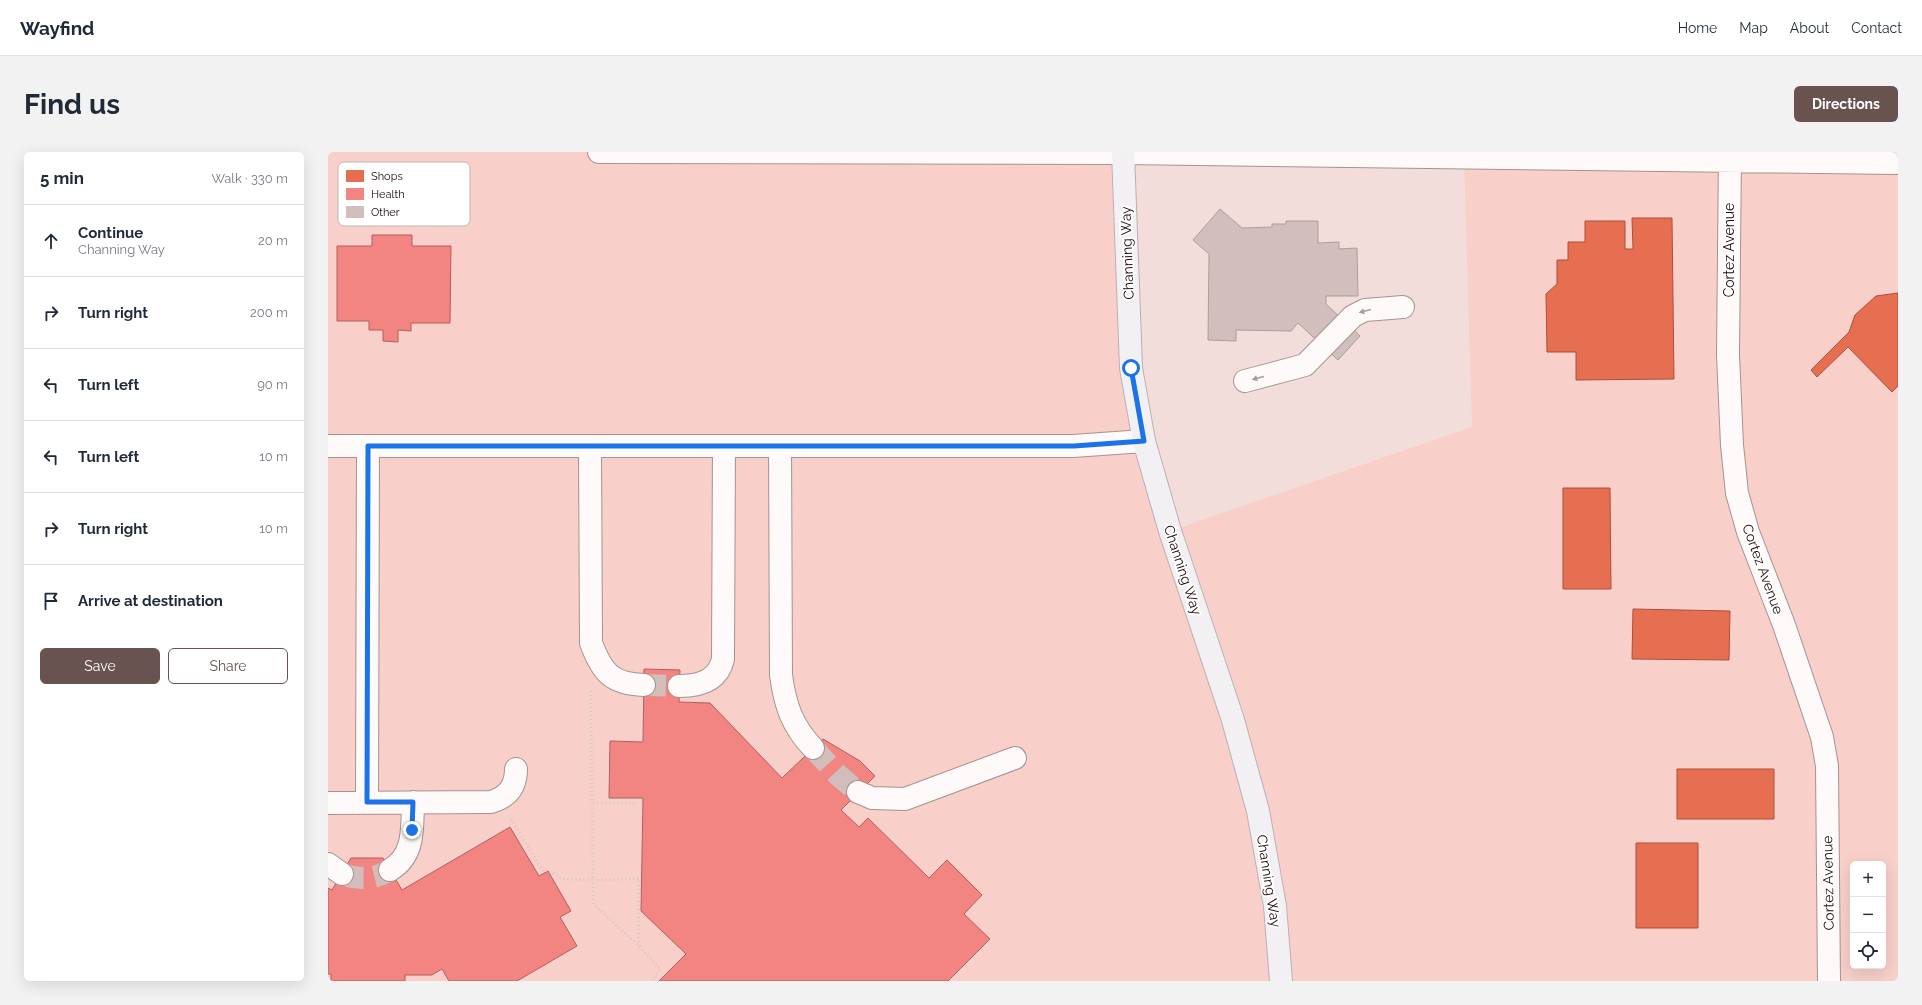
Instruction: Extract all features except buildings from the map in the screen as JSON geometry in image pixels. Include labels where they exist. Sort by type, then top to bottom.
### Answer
[{"type":"main road","name":"Channing Way","points":[[1123,152],[1131,368],[1144,441],[1170,531],[1233,720],[1258,811],[1275,906],[1281,981]]},
{"type":"street","points":[[599,152],[1123,152],[1730,156],[1898,163]]},
{"type":"street","name":"Cortez Avenue","points":[[1730,156],[1728,355],[1732,445],[1737,493],[1748,532],[1784,625],[1822,738],[1827,766],[1829,981]]},
{"type":"street","points":[[1245,381],[1305,365],[1353,316],[1365,310],[1403,306]]},
{"type":"street","points":[[328,446],[1074,446],[1144,441]]},
{"type":"street","points":[[367,802],[368,446]]},
{"type":"street","points":[[590,446],[591,643],[596,657],[602,666],[618,682],[644,685]]},
{"type":"street","points":[[679,686],[692,686],[705,682],[714,676],[722,666],[724,446]]},
{"type":"street","points":[[780,446],[781,675],[783,693],[790,716],[800,734],[813,748]]},
{"type":"street","points":[[858,792],[872,798],[905,799],[1016,758]]},
{"type":"street","points":[[328,803],[491,802],[500,799],[512,789],[516,779],[516,769]]},
{"type":"street","points":[[390,870],[400,864],[407,855],[412,830],[413,802]]},
{"type":"path","points":[[591,684],[593,904],[639,946],[660,969],[652,981]]},
{"type":"path","points":[[592,803],[635,803]]},
{"type":"path","points":[[508,814],[543,871],[548,870],[562,878],[593,880],[639,879],[639,946]]},
{"type":"shaded area","points":[[328,152],[1898,152],[1898,981],[328,981]],"holes":[[[1123,153],[1464,157],[1472,427],[1170,531],[1131,368]]]},
{"type":"tunnel","points":[[644,685],[679,686]]},
{"type":"tunnel","points":[[813,748],[838,775],[858,792]]},
{"type":"tunnel","points":[[342,874],[367,878],[378,876],[390,870]]},
{"type":"route","points":[[412,830],[413,802],[367,802],[368,446],[1074,446],[1144,441],[1131,368]]}]
